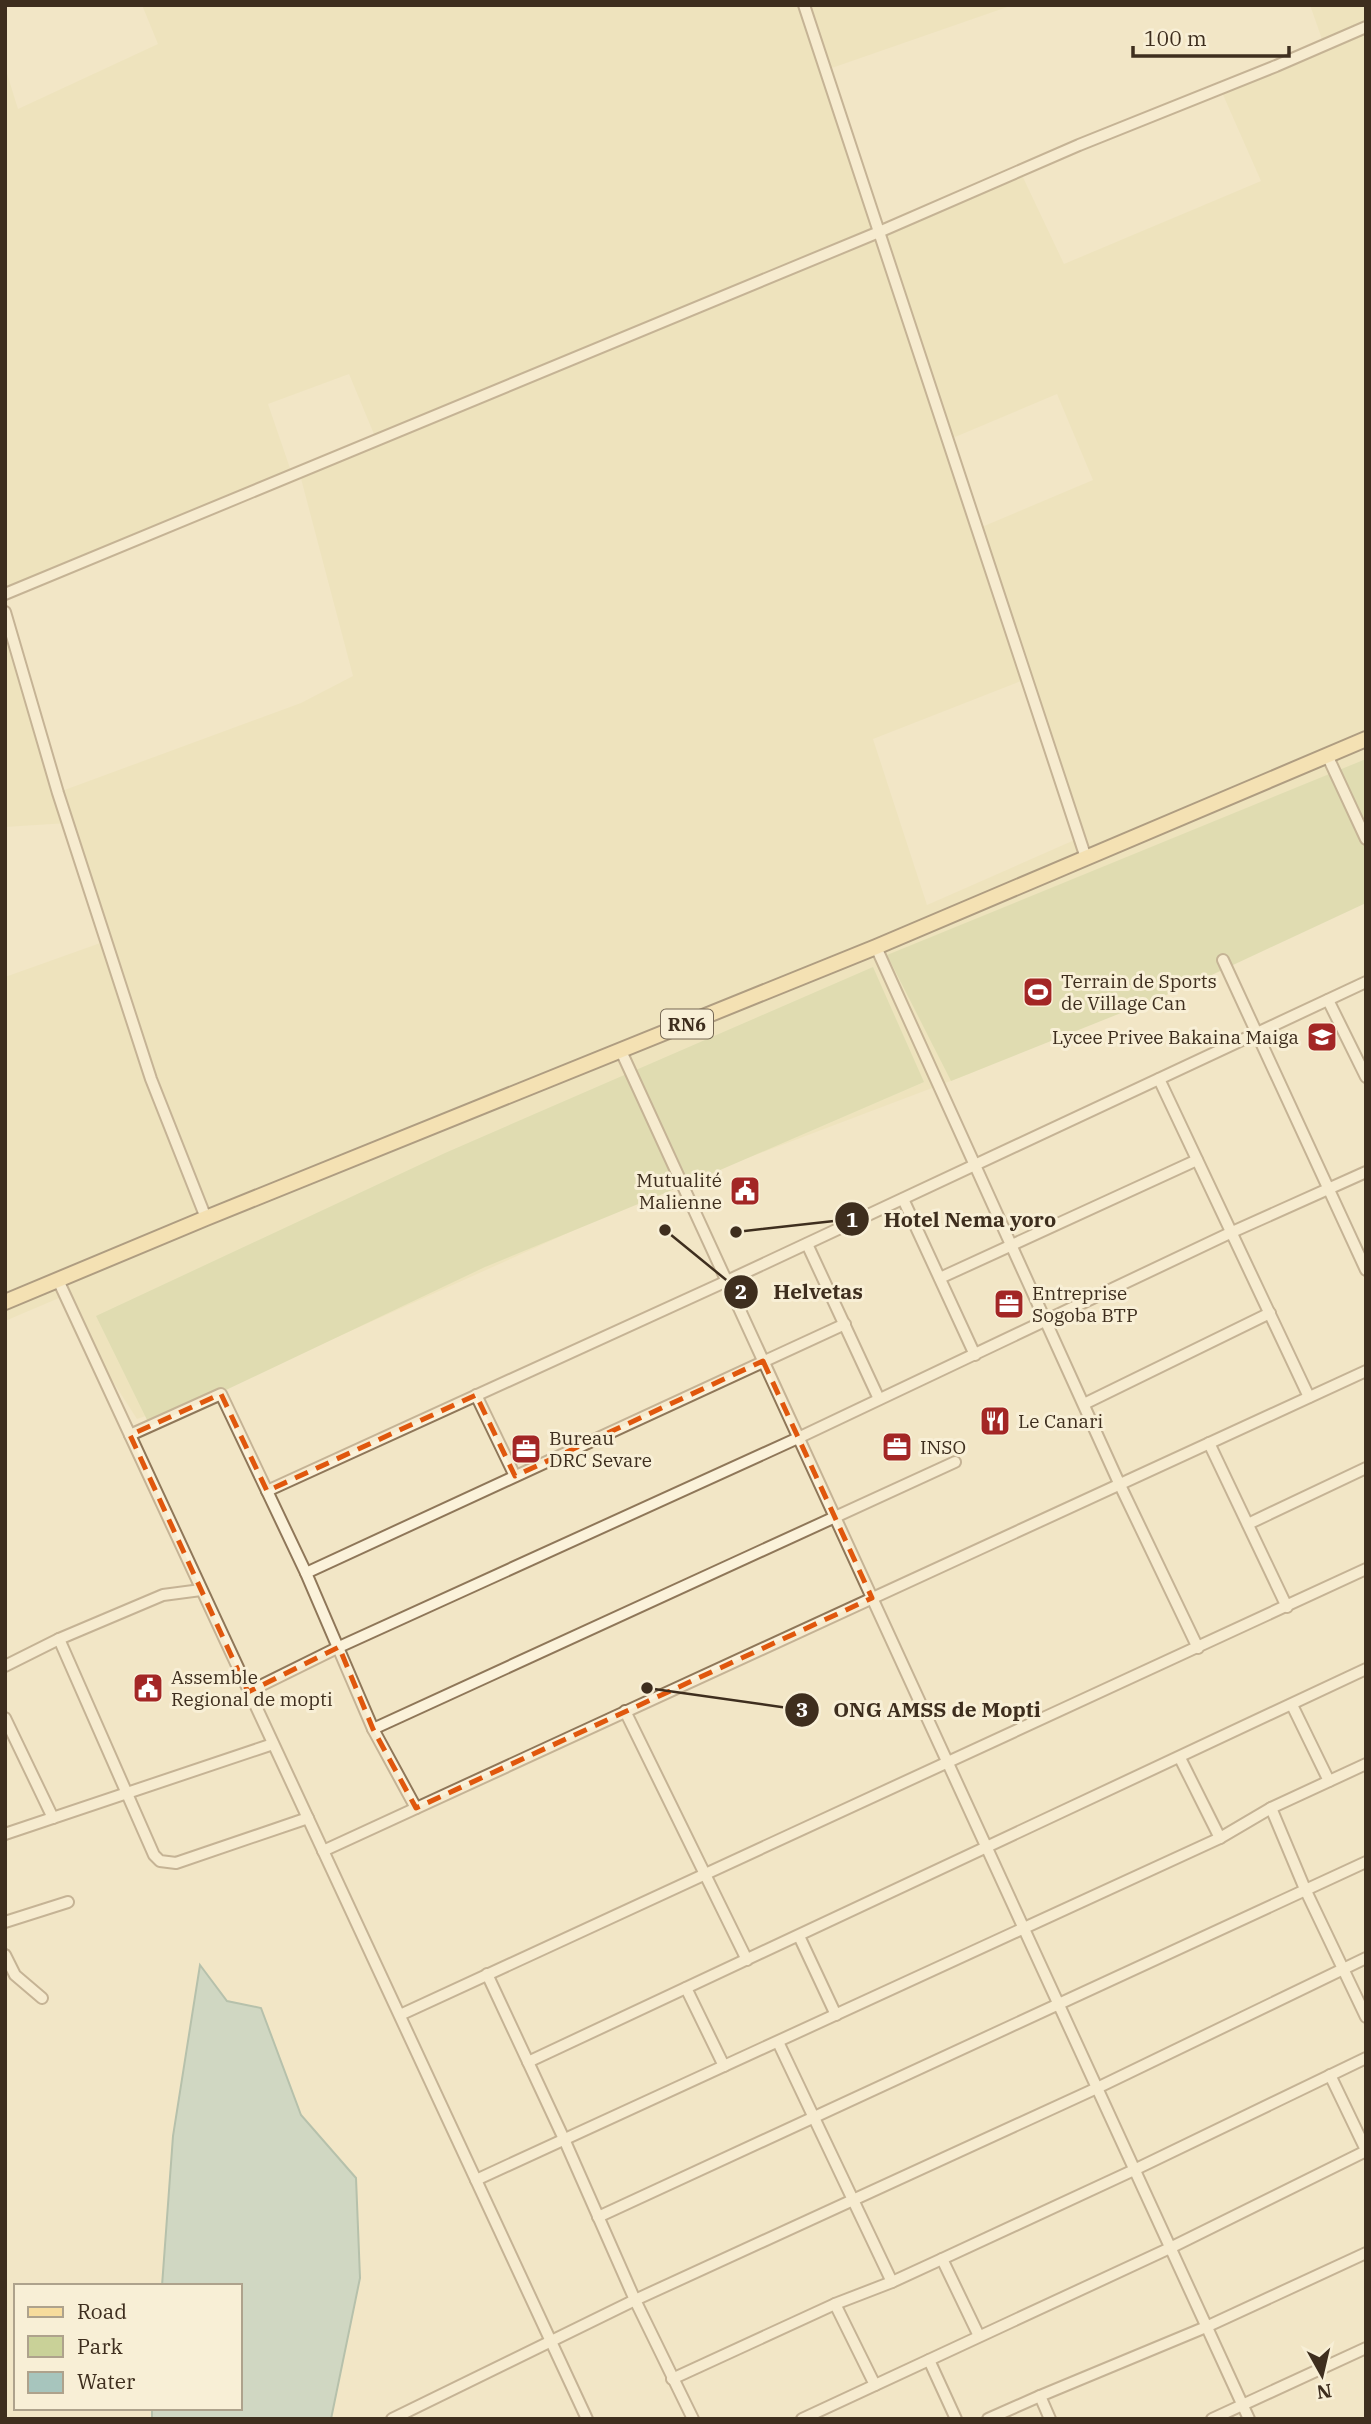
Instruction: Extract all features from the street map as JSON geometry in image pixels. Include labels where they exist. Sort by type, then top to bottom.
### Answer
[{"type":"main road","name":"RN6","points":[[5,1302],[876,947],[1366,739]]},
{"type":"street","points":[[804,5],[1086,858]]},
{"type":"street","points":[[5,594],[1366,27]]},
{"type":"street","points":[[5,612],[51,768],[151,1079],[206,1219]]},
{"type":"street","points":[[1327,755],[1366,839]]},
{"type":"street","points":[[876,947],[1013,1244],[1119,1483],[1198,1648]]},
{"type":"street","points":[[1223,960],[1366,1270]]},
{"type":"street","points":[[267,1491],[807,1244],[1366,982]]},
{"type":"street","points":[[1328,1000],[1366,1077]]},
{"type":"street","points":[[621,1051],[1248,2419]]},
{"type":"street","points":[[1158,1079],[1309,1396]]},
{"type":"street","points":[[940,1278],[1197,1160]]},
{"type":"street","points":[[248,1692],[339,1647],[798,1438],[1230,1233],[1366,1172]]},
{"type":"street","points":[[903,1199],[975,1354]]},
{"type":"street","points":[[807,1244],[880,1399]]},
{"type":"street","points":[[58,1280],[587,2419]]},
{"type":"street","points":[[1084,1404],[1270,1314]]},
{"type":"street","points":[[306,1573],[845,1324]]},
{"type":"street","points":[[323,1850],[1366,1371]]},
{"type":"street","points":[[130,1435],[221,1394],[306,1573],[373,1729],[416,1808]]},
{"type":"street","points":[[476,1395],[515,1476]]},
{"type":"street","points":[[1209,1443],[1287,1607]]},
{"type":"street","points":[[373,1729],[955,1462]]},
{"type":"street","points":[[1248,1524],[1366,1468]]},
{"type":"street","points":[[400,2015],[1366,1569]]},
{"type":"street","points":[[5,1666],[59,1639],[163,1595],[201,1590]]},
{"type":"street","points":[[59,1639],[154,1855],[160,1861],[176,1863],[308,1818]]},
{"type":"street","points":[[528,2062],[1366,1669]]},
{"type":"street","points":[[1292,1705],[1329,1781]]},
{"type":"street","points":[[625,1711],[747,1960]]},
{"type":"street","points":[[5,1718],[53,1818]]},
{"type":"street","points":[[5,1834],[273,1744]]},
{"type":"street","points":[[1180,1758],[1220,1838]]},
{"type":"street","points":[[476,2180],[1220,1838],[1271,1808],[1366,1764]]},
{"type":"street","points":[[1271,1808],[1305,1889],[1366,2017]]},
{"type":"street","points":[[598,2217],[1366,1862]]},
{"type":"street","points":[[5,1922],[68,1902]]},
{"type":"street","points":[[799,1936],[836,2015]]},
{"type":"street","points":[[5,1955],[15,1975],[42,1998]]},
{"type":"street","points":[[392,2419],[635,2300],[1097,2088],[1366,1958]]},
{"type":"street","points":[[487,1974],[635,2300],[693,2419]]},
{"type":"street","points":[[686,1988],[724,2066]]},
{"type":"street","points":[[778,2042],[892,2282]]},
{"type":"street","points":[[672,2379],[835,2304],[942,2259],[1366,2058]]},
{"type":"street","points":[[802,2419],[1170,2248],[1366,2150],[1330,2075]]},
{"type":"street","points":[[988,2419],[1206,2327],[1366,2253]]},
{"type":"street","points":[[942,2259],[979,2336]]},
{"type":"street","points":[[835,2304],[875,2385]]},
{"type":"street","points":[[1212,2419],[1366,2348]]},
{"type":"street","points":[[929,2360],[956,2419]]},
{"type":"street","points":[[1040,2396],[1050,2419]]},
{"type":"highlighted area","points":[[763,1361],[872,1598],[416,1808],[373,1729],[339,1647],[248,1692],[130,1435],[221,1394],[267,1491],[476,1395],[515,1476]]},
{"type":"shaded area","points":[[142,5],[1013,5],[826,70],[879,231],[1020,171],[1064,264],[1261,181],[1220,88],[1324,45],[1310,5],[1366,5],[1366,901],[969,1074],[668,1188],[215,1392],[137,1419],[59,1298],[5,1321],[5,977],[106,941],[68,823],[5,827],[5,612],[59,792],[301,703],[353,676],[299,471],[376,439],[349,374],[268,404],[292,474],[5,594],[5,67],[18,109],[158,44]],"holes":[[[1057,394],[1093,480],[977,529],[948,440]],[[1026,679],[1079,838],[927,905],[873,739]]]},
{"type":"green space","points":[[1366,759],[1366,903],[1186,987],[951,1081],[887,955]]},
{"type":"green space","points":[[873,967],[924,1082],[704,1177],[485,1267],[150,1426],[96,1316],[445,1153]]},
{"type":"water","points":[[200,1965],[227,2001],[261,2008],[301,2115],[356,2178],[360,2278],[331,2419],[152,2419],[152,2410],[242,2410],[242,2284],[162,2284],[173,2136]]},
{"type":"place","name":"Terrain de Sports de Village Can","points":[[1038,992]]},
{"type":"place","name":"Lycee Privee Bakaina Maiga","points":[[1322,1037]]},
{"type":"place","name":"Mutualité Malienne","points":[[745,1191]]},
{"type":"place","name":"Helvetas","points":[[665,1230]]},
{"type":"place","name":"Hotel Nema yoro","points":[[736,1232]]},
{"type":"place","name":"Entreprise Sogoba BTP","points":[[1009,1304]]},
{"type":"place","name":"Le Canari","points":[[995,1421]]},
{"type":"place","name":"INSO","points":[[897,1447]]},
{"type":"place","name":"Bureau DRC Sevare","points":[[526,1449]]},
{"type":"place","name":"Assemble Regional de mopti","points":[[148,1688]]},
{"type":"place","name":"ONG AMSS de Mopti","points":[[647,1688]]}]
